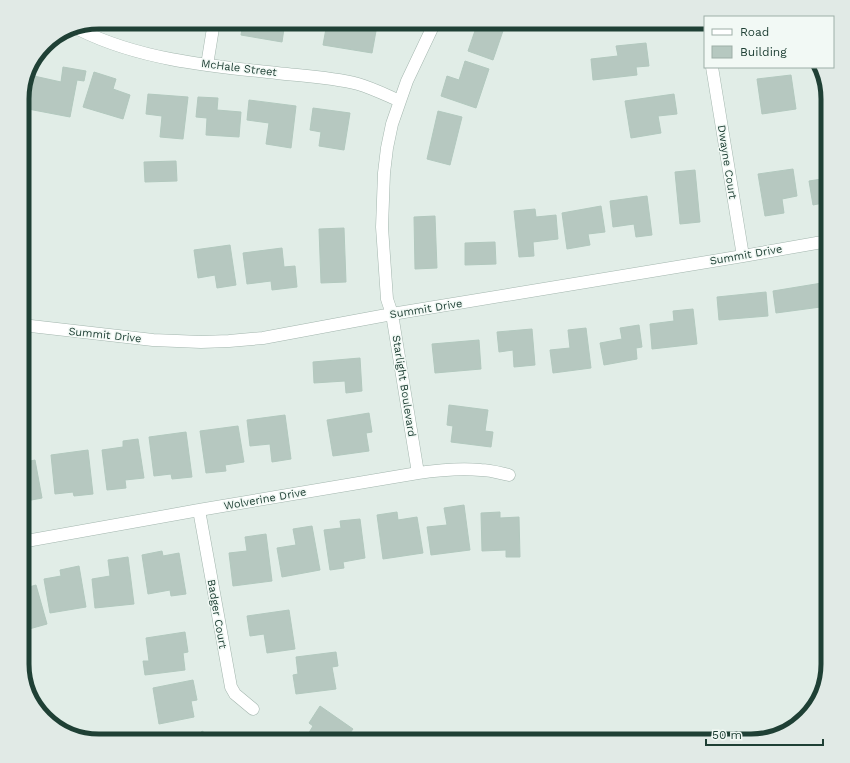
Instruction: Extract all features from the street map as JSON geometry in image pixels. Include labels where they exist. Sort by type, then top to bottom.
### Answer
[{"type":"street","points":[[208,65],[213,29]]},
{"type":"street","name":"Starlight Boulevard","points":[[418,473],[392,314],[387,299],[382,208],[387,148],[392,124],[407,81],[432,29]]},
{"type":"street","name":"McHale Street","points":[[82,31],[108,43],[131,50],[208,65],[346,82],[373,89],[400,101]]},
{"type":"street","name":"Dwayne Court","points":[[712,68],[742,256]]},
{"type":"street","name":"Summit Drive","points":[[29,326],[153,340],[201,342],[263,338],[392,314],[742,256],[821,241]]},
{"type":"street","name":"Wolverine Drive","points":[[29,541],[199,510],[418,473],[449,469],[471,469],[509,475]]},
{"type":"street","name":"Badger Court","points":[[199,510],[230,687],[235,694],[253,709]]},
{"type":"building","points":[[242,29],[284,29],[282,42],[241,35]]},
{"type":"building","points":[[326,29],[364,29],[376,31],[372,53],[323,45]]},
{"type":"building","points":[[476,29],[504,29],[493,60],[468,51]]},
{"type":"building","points":[[646,43],[649,66],[636,67],[637,75],[593,80],[591,59],[618,56],[616,46]]},
{"type":"building","points":[[465,61],[489,69],[476,108],[441,96],[447,76],[459,80]]},
{"type":"building","points":[[63,67],[86,71],[84,81],[77,80],[70,117],[29,109],[34,76],[61,82]]},
{"type":"building","points":[[94,72],[116,79],[113,89],[130,95],[123,119],[83,107]]},
{"type":"building","points":[[791,75],[796,109],[762,114],[757,79]]},
{"type":"building","points":[[148,94],[188,97],[183,139],[160,137],[162,116],[146,114]]},
{"type":"building","points":[[674,94],[677,114],[658,116],[661,133],[631,138],[625,101]]},
{"type":"building","points":[[198,97],[218,98],[217,110],[241,112],[239,137],[206,135],[207,118],[196,117]]},
{"type":"building","points":[[249,100],[296,106],[291,148],[266,144],[269,123],[247,120]]},
{"type":"building","points":[[313,108],[350,113],[344,150],[319,146],[321,132],[310,130]]},
{"type":"building","points":[[438,111],[462,117],[450,165],[427,159]]},
{"type":"building","points":[[176,161],[177,181],[145,182],[144,162]]},
{"type":"building","points":[[793,169],[797,196],[782,199],[784,213],[765,216],[758,174]]},
{"type":"building","points":[[695,170],[700,222],[680,224],[675,172]]},
{"type":"building","points":[[821,179],[821,203],[813,205],[809,181]]},
{"type":"building","points":[[647,196],[652,235],[636,237],[634,224],[613,227],[610,201]]},
{"type":"building","points":[[601,206],[605,232],[588,234],[590,245],[567,249],[562,213]]},
{"type":"building","points":[[535,209],[536,217],[556,215],[558,239],[533,242],[534,256],[519,257],[514,211]]},
{"type":"building","points":[[435,216],[437,268],[415,269],[414,217]]},
{"type":"building","points":[[344,228],[346,282],[321,283],[319,229]]},
{"type":"building","points":[[495,242],[496,264],[465,265],[465,243]]},
{"type":"building","points":[[230,245],[236,285],[217,288],[215,275],[198,278],[194,250]]},
{"type":"building","points":[[282,248],[284,267],[295,266],[297,287],[272,290],[271,281],[247,284],[243,253]]},
{"type":"building","points":[[821,283],[821,307],[776,313],[773,291]]},
{"type":"building","points":[[766,292],[768,316],[719,320],[717,297]]},
{"type":"building","points":[[693,309],[697,344],[652,349],[650,324],[674,321],[673,311]]},
{"type":"building","points":[[639,325],[642,347],[636,348],[637,359],[604,365],[600,343],[622,339],[620,328]]},
{"type":"building","points":[[586,328],[591,368],[553,373],[550,350],[570,348],[568,330]]},
{"type":"building","points":[[532,329],[535,365],[514,367],[513,350],[499,352],[497,332]]},
{"type":"building","points":[[479,340],[481,369],[435,373],[432,344]]},
{"type":"building","points":[[360,358],[362,391],[346,393],[345,381],[314,383],[313,362]]},
{"type":"building","points":[[449,405],[488,410],[485,431],[493,432],[491,447],[451,442],[453,426],[447,425]]},
{"type":"building","points":[[369,413],[372,432],[366,433],[369,451],[333,456],[327,420]]},
{"type":"building","points":[[285,415],[291,459],[272,462],[270,444],[250,446],[247,420]]},
{"type":"building","points":[[238,426],[244,462],[225,465],[226,471],[206,473],[200,431]]},
{"type":"building","points":[[186,432],[192,477],[172,479],[171,474],[154,476],[149,437]]},
{"type":"building","points":[[138,439],[144,478],[125,480],[126,488],[107,490],[102,450],[123,447],[123,441]]},
{"type":"building","points":[[88,450],[93,494],[74,496],[73,492],[55,494],[51,455]]},
{"type":"building","points":[[35,460],[42,498],[29,500],[29,461]]},
{"type":"building","points":[[464,505],[470,550],[431,555],[427,527],[447,525],[444,508]]},
{"type":"building","points":[[397,512],[398,520],[417,517],[423,553],[383,559],[377,515]]},
{"type":"building","points":[[500,512],[500,518],[519,517],[520,557],[506,557],[506,550],[482,551],[481,513]]},
{"type":"building","points":[[360,519],[365,558],[343,562],[344,568],[330,570],[324,530],[341,528],[340,521]]},
{"type":"building","points":[[312,526],[320,570],[282,577],[277,548],[296,545],[293,529]]},
{"type":"building","points":[[266,534],[272,581],[233,586],[229,553],[247,551],[245,537]]},
{"type":"building","points":[[162,551],[163,556],[179,553],[186,594],[171,596],[170,590],[148,594],[142,555]]},
{"type":"building","points":[[128,557],[134,604],[95,608],[92,579],[110,576],[108,560]]},
{"type":"building","points":[[79,566],[86,607],[50,613],[44,579],[61,576],[60,570]]},
{"type":"building","points":[[36,585],[47,624],[29,629],[29,587]]},
{"type":"building","points":[[289,610],[295,649],[267,653],[264,634],[250,636],[247,616]]},
{"type":"building","points":[[185,632],[188,652],[183,653],[185,670],[145,675],[143,661],[149,661],[146,638]]},
{"type":"building","points":[[336,652],[338,666],[332,667],[336,689],[296,694],[293,675],[298,674],[296,657]]},
{"type":"building","points":[[193,680],[197,700],[191,701],[194,717],[159,724],[153,688]]},
{"type":"building","points":[[320,706],[353,729],[349,734],[308,734],[313,726],[309,723]]}]
